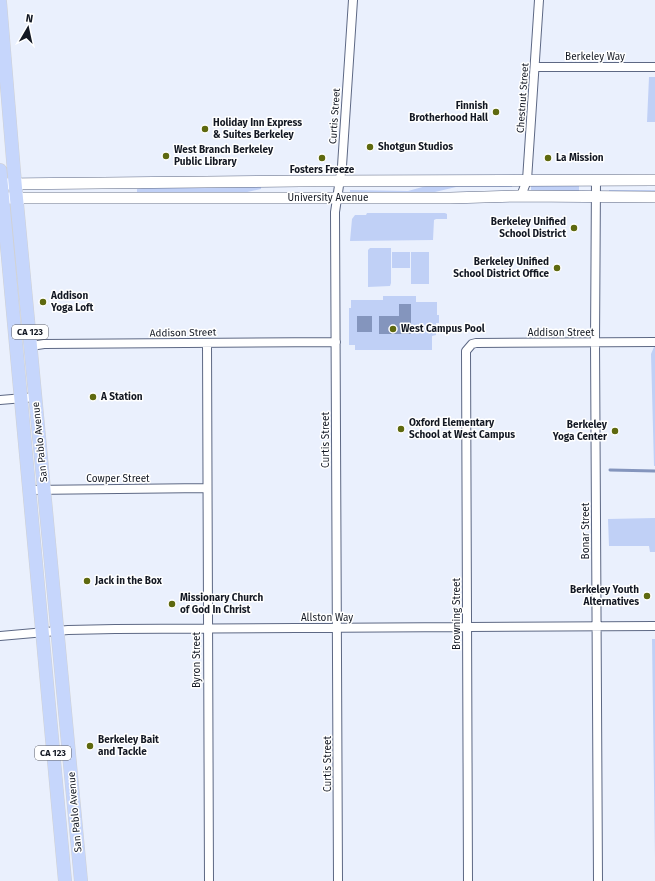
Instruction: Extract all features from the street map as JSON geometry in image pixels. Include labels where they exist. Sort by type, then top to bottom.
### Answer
[{"type":"main road","name":"San Pablo Avenue","points":[[0,2],[81,881]]},
{"type":"main road","name":"San Pablo Avenue","points":[[0,170],[1,199],[28,490],[43,632],[65,881]]},
{"type":"main road","name":"University Avenue","points":[[1,184],[655,180]]},
{"type":"main road","name":"University Avenue","points":[[1,199],[521,196],[655,197]]},
{"type":"street","name":"Curtis Street","points":[[338,881],[335,212],[340,181],[353,0]]},
{"type":"street","name":"Chestnut Street","points":[[521,196],[527,180],[539,0]]},
{"type":"street","name":"Berkeley Way","points":[[535,67],[655,67]]},
{"type":"street","name":"Bonar Street","points":[[596,180],[595,342],[598,881]]},
{"type":"street","name":"Addison Street","points":[[31,346],[44,344],[96,345],[336,342]]},
{"type":"street","name":"Addison Street","points":[[468,347],[476,343],[655,342]]},
{"type":"street","name":"Byron Street","points":[[207,343],[209,881]]},
{"type":"street","name":"Browning Street","points":[[468,347],[466,354],[468,881]]},
{"type":"street","points":[[0,400],[36,397]]},
{"type":"street","name":"Cowper Street","points":[[28,490],[207,488]]},
{"type":"street","name":"Allston Way","points":[[0,636],[58,631],[115,629],[655,626]]},
{"type":"shaded area","points":[[649,77],[655,77],[655,122],[647,122]]},
{"type":"shaded area","points":[[512,185],[512,187],[456,187],[435,192],[350,192],[350,190],[408,191],[426,186]]},
{"type":"shaded area","points":[[531,185],[579,186],[579,191],[531,191]]},
{"type":"shaded area","points":[[261,186],[261,189],[243,193],[137,194],[137,189],[149,187]]},
{"type":"shaded area","points":[[609,190],[655,190],[655,191],[609,192]]},
{"type":"shaded area","points":[[367,213],[445,213],[447,214],[447,219],[434,220],[433,240],[350,241],[352,219],[355,215],[366,215]]},
{"type":"shaded area","points":[[370,248],[391,248],[390,286],[368,287],[368,250]]},
{"type":"shaded area","points":[[392,252],[410,252],[410,268],[392,268]]},
{"type":"shaded area","points":[[411,252],[429,252],[429,284],[411,284]]},
{"type":"shaded area","name":"West Campus Pool","points":[[383,296],[416,296],[416,302],[437,302],[437,315],[439,315],[439,323],[436,323],[436,335],[432,336],[432,350],[355,350],[355,345],[349,345],[349,308],[351,308],[351,300],[383,300]]},
{"type":"shaded area","points":[[399,304],[411,304],[411,334],[379,334],[379,316],[399,316]]},
{"type":"shaded area","points":[[357,316],[372,316],[372,332],[357,332]]},
{"type":"shaded area","points":[[655,347],[655,466],[651,354]]},
{"type":"shaded area","points":[[655,518],[655,552],[650,552],[649,546],[609,546],[608,519]]},
{"type":"shaded area","points":[[652,639],[655,639],[655,858]]},
{"type":"waterway","points":[[610,470],[655,471]]},
{"type":"place","name":"Finnish Brotherhood Hall","points":[[496,112]]},
{"type":"place","name":"Holiday Inn Express & Suites Berkeley","points":[[205,129]]},
{"type":"place","name":"Shotgun Studios","points":[[370,147]]},
{"type":"place","name":"West Branch Berkeley Public Library","points":[[166,156]]},
{"type":"place","name":"Fosters Freeze","points":[[322,158]]},
{"type":"place","name":"La Mission","points":[[548,158]]},
{"type":"place","name":"Berkeley Unified School District","points":[[574,228]]},
{"type":"place","name":"Berkeley Unified School District Office","points":[[557,268]]},
{"type":"place","name":"Addison Yoga Loft","points":[[43,302]]},
{"type":"place","name":"West Campus Pool","points":[[393,329]]},
{"type":"place","name":"A Station","points":[[93,397]]},
{"type":"place","name":"Oxford Elementary School at West Campus","points":[[401,429]]},
{"type":"place","name":"Berkeley Yoga Center","points":[[615,431]]},
{"type":"place","name":"Jack in the Box","points":[[87,581]]},
{"type":"place","name":"Berkeley Youth Alternatives","points":[[647,596]]},
{"type":"place","name":"Missionary Church of God In Christ","points":[[172,604]]},
{"type":"place","name":"Berkeley Bait and Tackle","points":[[90,746]]}]
